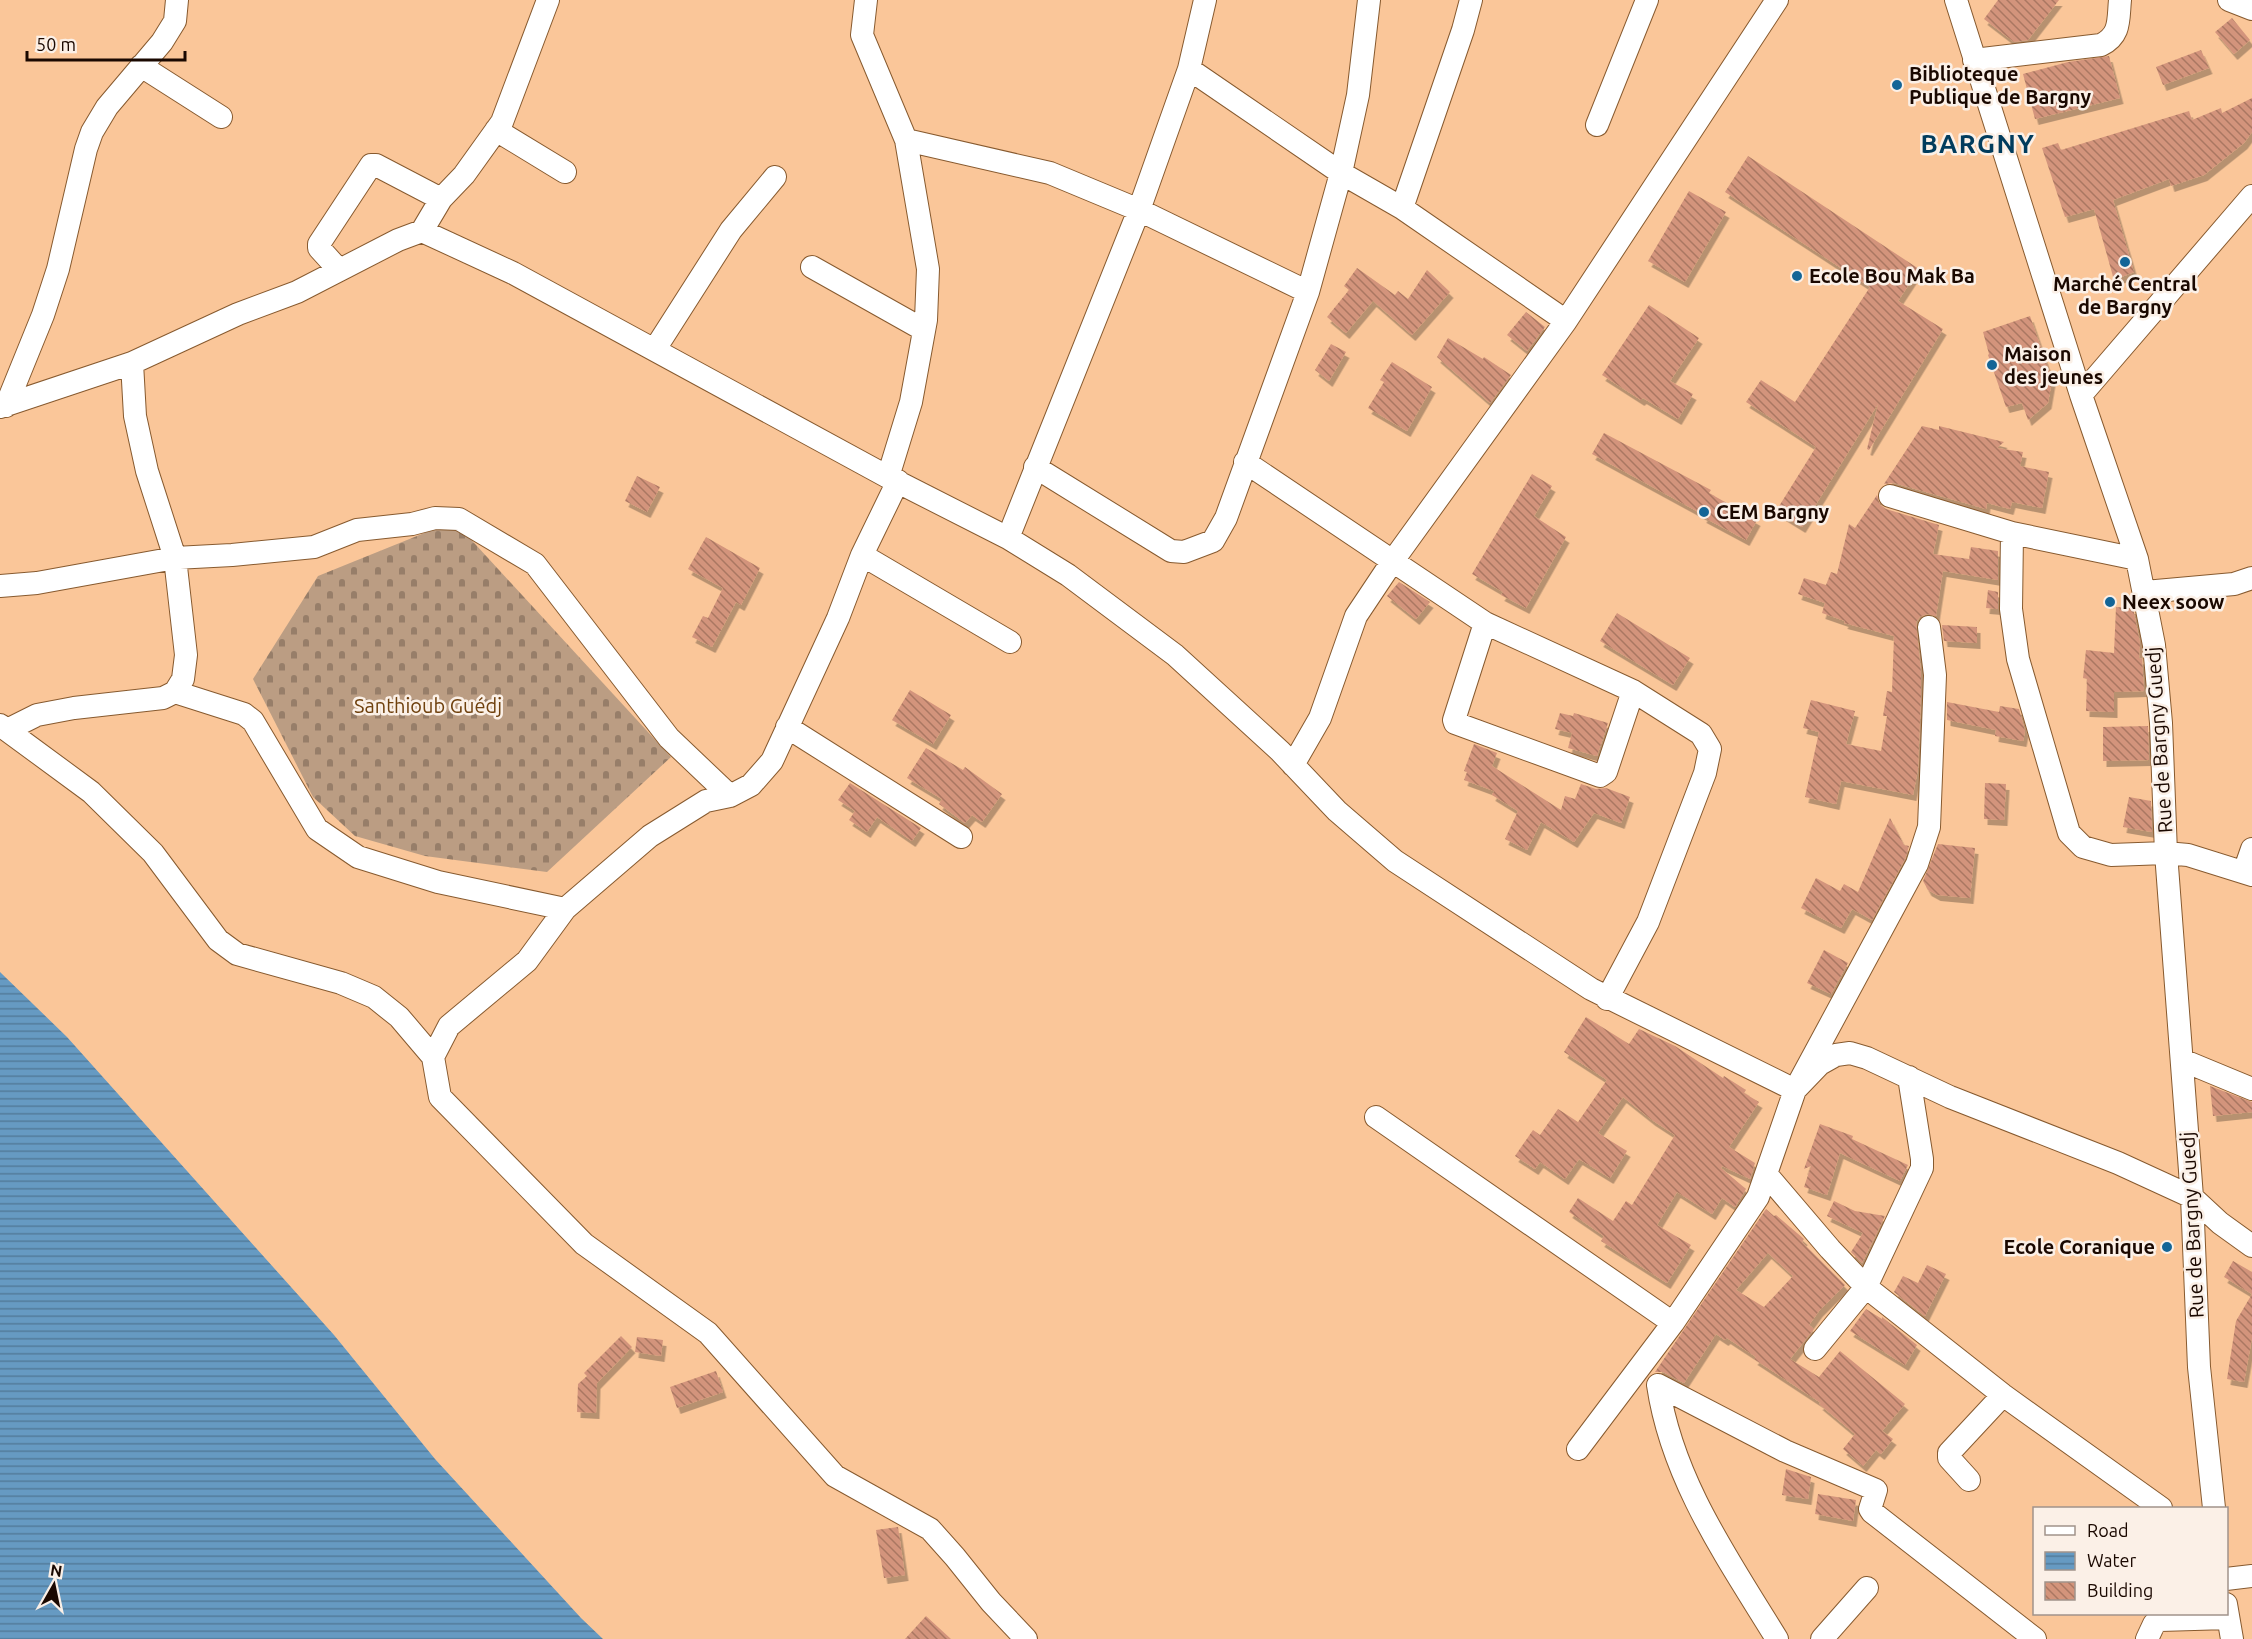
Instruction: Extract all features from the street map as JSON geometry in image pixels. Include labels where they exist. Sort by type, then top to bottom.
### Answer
[{"type":"street","points":[[3,407],[43,315],[58,269],[92,132],[107,107],[162,42],[175,21],[177,0]]},
{"type":"street","points":[[3,407],[132,363],[238,314],[297,292],[398,240],[422,231],[441,199],[464,175],[502,122],[548,0]]},
{"type":"street","points":[[433,1057],[449,1026],[527,961],[565,909],[650,836],[706,801],[730,796],[751,785],[772,761],[838,618],[893,479],[911,402],[924,330],[928,269],[906,140],[862,35],[866,0]]},
{"type":"street","points":[[1008,538],[1139,210],[1189,69],[1205,0]]},
{"type":"street","points":[[1035,467],[1171,551],[1184,552],[1213,541],[1226,518],[1308,292],[1341,173],[1358,94],[1369,0]]},
{"type":"street","points":[[1402,208],[1463,30],[1471,0]]},
{"type":"street","points":[[1597,125],[1647,0]]},
{"type":"street","points":[[1293,765],[1320,718],[1356,616],[1392,562],[1566,321],[1777,0]]},
{"type":"street","name":"Rue de Bargny Guedj","points":[[1956,0],[2081,395],[2137,560],[2145,592],[2154,645],[2161,723],[2166,853],[2192,1197],[2199,1367],[2214,1507]]},
{"type":"street","points":[[1974,60],[2101,45],[2112,39],[2116,32],[2120,0]]},
{"type":"street","points":[[2229,0],[2252,9]]},
{"type":"street","points":[[141,66],[221,117]]},
{"type":"street","points":[[1189,69],[1341,173],[1402,208],[1566,321]]},
{"type":"street","points":[[496,130],[565,172]]},
{"type":"street","points":[[906,140],[1050,173],[1139,210],[1308,292]]},
{"type":"street","points":[[339,270],[319,244],[371,165],[376,165],[441,199]]},
{"type":"street","points":[[655,349],[731,230],[775,177]]},
{"type":"street","points":[[2081,395],[2252,196]]},
{"type":"street","points":[[422,231],[513,273],[893,479],[1008,538],[1068,575],[1175,655],[1293,765],[1338,811],[1395,861],[1607,999],[1795,1090]]},
{"type":"street","points":[[812,267],[924,330]]},
{"type":"street","points":[[3,728],[38,715],[74,708],[163,698],[175,692],[183,679],[186,655],[175,558],[147,471],[135,416],[132,363]]},
{"type":"street","points":[[1245,462],[1485,623],[1633,691],[1701,734],[1710,749],[1705,773],[1648,922],[1607,999]]},
{"type":"street","points":[[1890,496],[2012,533],[2137,560]]},
{"type":"street","points":[[0,586],[37,583],[175,558],[314,547],[357,530],[412,524],[435,518],[459,519],[535,564],[669,738],[730,796]]},
{"type":"street","points":[[2012,533],[2012,609],[2018,659],[2069,833],[2083,847],[2111,855],[2166,853],[2188,855],[2248,874],[2252,849]]},
{"type":"street","points":[[862,555],[1010,642]]},
{"type":"street","points":[[2145,592],[2234,584],[2252,578]]},
{"type":"street","points":[[1485,623],[1454,720],[1455,723],[1600,776],[1606,772],[1633,691]]},
{"type":"street","points":[[1578,1449],[1673,1323],[1758,1197],[1795,1090],[1917,864],[1929,827],[1935,675],[1929,627]]},
{"type":"street","points":[[175,692],[244,714],[253,721],[317,829],[358,857],[438,882],[565,909]]},
{"type":"street","points":[[787,727],[961,837]]},
{"type":"street","points":[[3,728],[91,792],[145,845],[218,940],[237,954],[340,983],[374,997],[399,1017],[433,1057],[440,1097],[584,1244],[708,1333],[835,1476],[930,1529],[991,1602],[1026,1639]]},
{"type":"street","points":[[1795,1090],[1820,1064],[1836,1055],[1850,1053],[1867,1058],[1950,1097],[2118,1163],[2192,1197],[2220,1223],[2252,1246]]},
{"type":"street","points":[[2182,1060],[2252,1089]]},
{"type":"street","points":[[1815,1349],[1866,1287],[1922,1168],[1909,1077]]},
{"type":"street","points":[[1376,1117],[1673,1323]]},
{"type":"street","points":[[1766,1174],[1866,1287],[2003,1395],[2158,1507]]},
{"type":"street","points":[[1777,1639],[1699,1509],[1683,1476],[1663,1414],[1658,1385],[1785,1451],[1876,1490],[1870,1509],[1872,1512],[2035,1639]]},
{"type":"street","points":[[1969,1480],[1949,1458],[1949,1454],[2003,1395]]},
{"type":"street","points":[[2228,1579],[2252,1576]]},
{"type":"street","points":[[1822,1639],[1867,1588]]},
{"type":"street","points":[[2147,1639],[2154,1624],[2160,1620],[2229,1620]]},
{"type":"green space","name":"Santhioub Guédj","points":[[454,521],[671,757],[547,872],[425,856],[355,836],[313,797],[253,679],[318,576]]},
{"type":"water","points":[[0,972],[67,1037],[334,1335],[435,1459],[603,1639],[0,1639]]},
{"type":"building","points":[[1998,0],[2059,0],[2028,40],[2014,42],[1984,19]]},
{"type":"building","points":[[2232,18],[2250,40],[2234,54],[2215,32]]},
{"type":"building","points":[[2201,50],[2209,68],[2163,85],[2156,67]]},
{"type":"building","points":[[2109,56],[2120,98],[2035,119],[2023,74],[2068,62]]},
{"type":"building","points":[[2252,98],[2252,132],[2244,143],[2204,175],[2171,186],[2169,179],[2113,200],[2134,272],[2114,280],[2094,209],[2065,217],[2042,148],[2058,143],[2061,150],[2189,111],[2192,120],[2221,108],[2222,113]]},
{"type":"building","points":[[1748,156],[1919,269],[1898,301],[1943,329],[1869,450],[1867,449],[1878,404],[1802,527],[1776,511],[1816,447],[1746,402],[1761,380],[1795,402],[1870,287],[1725,192]]},
{"type":"building","points":[[1689,191],[1726,212],[1685,282],[1648,261]]},
{"type":"building","points":[[1357,268],[1395,295],[1398,291],[1408,299],[1427,270],[1450,292],[1412,335],[1373,301],[1346,333],[1327,317],[1349,290],[1344,286]]},
{"type":"building","points":[[1649,305],[1699,338],[1670,381],[1693,394],[1678,419],[1643,398],[1641,400],[1602,375]]},
{"type":"building","points":[[1526,312],[1545,327],[1527,351],[1507,335]]},
{"type":"building","points":[[2030,316],[2052,380],[2048,403],[2028,420],[2022,403],[2006,407],[1988,355],[1983,332]]},
{"type":"building","points":[[1448,338],[1483,359],[1484,357],[1511,375],[1490,403],[1437,357]]},
{"type":"building","points":[[1331,344],[1346,352],[1329,381],[1315,370]]},
{"type":"building","points":[[1392,362],[1432,387],[1407,431],[1368,408],[1384,382],[1380,380]]},
{"type":"building","points":[[1922,426],[1939,430],[1939,426],[2004,442],[1997,448],[2023,452],[2020,466],[2049,472],[2042,508],[2012,502],[2010,509],[1987,503],[1986,509],[1894,483],[1884,484]]},
{"type":"building","points":[[1604,433],[1711,490],[1709,493],[1757,520],[1746,540],[1592,454]]},
{"type":"building","points":[[1532,474],[1552,486],[1534,516],[1566,537],[1526,608],[1501,595],[1503,592],[1472,574]]},
{"type":"building","points":[[637,476],[660,487],[647,512],[625,501]]},
{"type":"building","points":[[1877,495],[1880,505],[1886,509],[1939,525],[1933,554],[1969,559],[1971,547],[1998,551],[1998,580],[1943,571],[1936,616],[1927,614],[1916,622],[1921,695],[1918,769],[1913,795],[1841,781],[1836,804],[1805,797],[1819,732],[1803,728],[1811,700],[1855,711],[1846,744],[1881,751],[1887,716],[1883,716],[1887,691],[1892,692],[1894,636],[1844,623],[1845,621],[1822,613],[1825,603],[1798,594],[1804,578],[1826,585],[1831,572],[1837,574],[1849,524],[1855,528]]},
{"type":"building","points":[[706,537],[760,568],[741,605],[736,602],[712,647],[692,637],[703,616],[708,618],[723,588],[688,569]]},
{"type":"building","points":[[1399,582],[1430,602],[1416,619],[1387,596]]},
{"type":"building","points":[[1988,590],[1998,592],[1998,609],[1986,608]]},
{"type":"building","points":[[2116,607],[2133,608],[2140,643],[2139,658],[2142,659],[2144,691],[2114,692],[2114,712],[2086,711],[2087,679],[2083,678],[2086,650],[2114,653]]},
{"type":"building","points":[[1617,613],[1690,658],[1673,685],[1600,641]]},
{"type":"building","points":[[1942,625],[1977,627],[1977,643],[1944,641]]},
{"type":"building","points":[[910,690],[951,715],[933,744],[892,720]]},
{"type":"building","points":[[1947,702],[1999,712],[2000,706],[2019,709],[2025,731],[2023,741],[1995,736],[1996,730],[1947,720]]},
{"type":"building","points":[[1560,713],[1573,716],[1574,713],[1608,723],[1597,756],[1568,748],[1572,733],[1555,729]]},
{"type":"building","points":[[2148,726],[2149,760],[2103,761],[2103,727]]},
{"type":"building","points":[[1474,744],[1497,753],[1492,766],[1561,810],[1565,796],[1575,799],[1581,784],[1596,789],[1606,788],[1630,797],[1621,823],[1594,813],[1574,842],[1541,822],[1527,850],[1505,839],[1518,811],[1492,795],[1494,791],[1464,780],[1467,772],[1464,771]]},
{"type":"building","points":[[926,748],[963,770],[965,767],[1002,794],[982,822],[972,815],[965,823],[939,804],[942,799],[907,778]]},
{"type":"building","points":[[850,783],[921,828],[912,841],[877,817],[867,832],[849,820],[855,811],[838,800]]},
{"type":"building","points":[[1985,783],[2006,784],[2004,820],[1984,819]]},
{"type":"building","points":[[2129,797],[2151,801],[2152,832],[2123,827]]},
{"type":"building","points":[[1890,818],[1904,845],[1909,846],[1905,859],[1872,920],[1852,909],[1841,928],[1801,908],[1816,878],[1840,891],[1844,884],[1858,892]]},
{"type":"building","points":[[1938,844],[1975,848],[1970,898],[1937,895],[1928,890],[1923,881]]},
{"type":"building","points":[[1824,950],[1848,963],[1831,994],[1807,983]]},
{"type":"building","points":[[1586,1017],[1629,1044],[1639,1029],[1675,1046],[1723,1078],[1724,1076],[1746,1090],[1744,1093],[1759,1102],[1729,1147],[1755,1163],[1750,1179],[1722,1166],[1721,1168],[1746,1189],[1735,1207],[1722,1198],[1712,1214],[1677,1192],[1657,1225],[1691,1245],[1667,1283],[1601,1241],[1604,1236],[1569,1212],[1578,1198],[1613,1221],[1626,1201],[1632,1205],[1675,1135],[1623,1097],[1598,1133],[1627,1151],[1610,1178],[1579,1159],[1565,1179],[1540,1162],[1535,1169],[1515,1156],[1533,1130],[1540,1135],[1558,1109],[1578,1122],[1607,1080],[1564,1052]]},
{"type":"building","points":[[2210,1086],[2252,1102],[2252,1112],[2213,1116]]},
{"type":"building","points":[[1820,1124],[1853,1136],[1852,1139],[1908,1165],[1900,1181],[1840,1153],[1827,1195],[1804,1187],[1811,1166],[1804,1169]]},
{"type":"building","points":[[1834,1201],[1855,1211],[1885,1216],[1862,1263],[1851,1252],[1863,1233],[1827,1216]]},
{"type":"building","points":[[1766,1209],[1804,1239],[1802,1242],[1845,1285],[1819,1311],[1809,1325],[1814,1329],[1790,1359],[1819,1377],[1840,1351],[1905,1404],[1882,1431],[1893,1439],[1881,1454],[1876,1450],[1863,1466],[1843,1449],[1855,1434],[1819,1404],[1821,1403],[1754,1359],[1756,1357],[1727,1338],[1725,1340],[1716,1334],[1684,1383],[1663,1372],[1655,1372]],"holes":[[[1768,1253],[1793,1276],[1764,1307],[1736,1290]]]},
{"type":"building","points":[[2233,1261],[2252,1272],[2252,1294],[2224,1277]]},
{"type":"building","points":[[1927,1265],[1946,1274],[1925,1316],[1894,1292],[1903,1276],[1918,1283]]},
{"type":"building","points":[[2252,1294],[2252,1338],[2244,1382],[2227,1379],[2236,1321]]},
{"type":"building","points":[[1866,1309],[1882,1319],[1882,1317],[1917,1345],[1905,1365],[1850,1331]]},
{"type":"building","points":[[621,1336],[632,1347],[597,1383],[596,1413],[577,1412],[578,1384],[587,1376],[584,1373]]},
{"type":"building","points":[[637,1337],[663,1340],[661,1356],[635,1352]]},
{"type":"building","points":[[716,1371],[723,1392],[677,1408],[670,1387]]},
{"type":"building","points":[[1786,1469],[1811,1477],[1808,1499],[1782,1495]]},
{"type":"building","points":[[1818,1494],[1856,1500],[1853,1521],[1815,1514]]},
{"type":"building","points":[[898,1527],[905,1575],[884,1578],[876,1530]]},
{"type":"building","points":[[926,1616],[951,1639],[905,1639]]},
{"type":"place","name":"Biblioteque Publique de Bargny","points":[[1897,85]]},
{"type":"place","name":"Marché Central de Bargny","points":[[2125,262]]},
{"type":"place","name":"Ecole Bou Mak Ba","points":[[1797,276]]},
{"type":"place","name":"Maison des jeunes","points":[[1992,365]]},
{"type":"place","name":"CEM Bargny","points":[[1704,512]]},
{"type":"place","name":"Neex soow","points":[[2110,602]]},
{"type":"place","name":"Ecole Coranique","points":[[2167,1247]]},
{"type":"district","name":"BARGNY","points":[[1978,144]]}]
